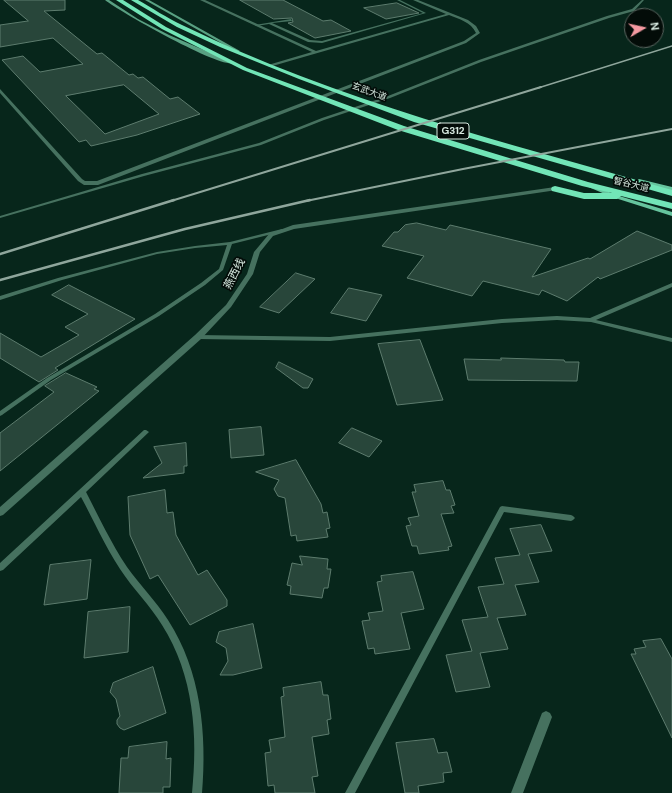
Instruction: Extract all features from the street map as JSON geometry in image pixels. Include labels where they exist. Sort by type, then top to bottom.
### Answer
[{"type":"highway","name":"G312","points":[[119,0],[136,12],[164,28],[246,69],[283,84],[401,128],[585,184]]},
{"type":"highway","name":"玄武大道","points":[[134,0],[222,46],[301,78],[417,120],[608,175]]},
{"type":"highway","name":"智谷大道","points":[[608,175],[672,193]]},
{"type":"highway","name":"智谷大道","points":[[585,184],[634,195],[672,206]]},
{"type":"highway","points":[[555,189],[576,194],[584,190],[585,184]]},
{"type":"highway","points":[[555,189],[584,196],[634,195]]},
{"type":"main road","points":[[608,175],[672,189]]},
{"type":"main road","points":[[585,184],[614,196],[672,214]]},
{"type":"street","points":[[106,0],[132,17],[185,45],[246,69]]},
{"type":"street","points":[[147,0],[256,61]]},
{"type":"street","points":[[202,0],[315,52]]},
{"type":"street","points":[[0,90],[80,180],[84,183],[90,184],[98,183],[354,86],[465,42],[478,34],[477,30],[472,24],[416,0]]},
{"type":"street","points":[[270,66],[448,14]]},
{"type":"street","name":"燕西线","points":[[0,512],[198,337],[229,306],[250,274],[257,252],[271,236],[293,227],[555,189]]},
{"type":"street","points":[[517,793],[546,717]]},
{"type":"lane","points":[[269,23],[309,41],[322,42],[425,13],[424,11],[398,0]]},
{"type":"lane","points":[[0,217],[143,175],[260,144],[323,119],[389,97],[480,61],[608,17],[633,10],[643,0]]},
{"type":"lane","points":[[256,25],[291,20]]},
{"type":"lane","points":[[90,184],[94,190]]},
{"type":"lane","points":[[0,298],[60,278],[157,254],[195,247],[230,243],[293,227]]},
{"type":"lane","points":[[0,414],[49,380],[157,315],[203,284],[221,270],[230,243]]},
{"type":"lane","points":[[591,320],[672,285]]},
{"type":"lane","points":[[198,337],[330,339],[502,321],[557,318],[591,320],[672,340]]},
{"type":"lane","points":[[0,568],[146,432]]},
{"type":"lane","points":[[82,492],[118,559],[171,632],[181,653],[194,698],[197,721],[199,768],[197,793]]},
{"type":"lane","points":[[350,793],[502,509],[571,518]]},
{"type":"building","points":[[4,0],[65,0],[65,10],[44,11],[97,54],[102,53],[129,75],[133,74],[138,78],[143,77],[170,99],[178,97],[200,114],[137,135],[91,146],[86,140],[79,142],[2,60],[23,56],[40,72],[83,64],[53,38],[0,47],[0,25],[28,21]],"holes":[[[124,85],[159,114],[105,134],[66,96]]]},
{"type":"building","points":[[240,0],[283,0],[323,21],[331,20],[351,31],[315,38],[288,23],[293,22],[292,18],[274,19]]},
{"type":"building","points":[[397,3],[419,13],[386,19],[364,8]]},
{"type":"building","points":[[417,223],[446,230],[450,225],[551,249],[532,277],[588,258],[590,259],[637,231],[672,245],[672,250],[600,279],[598,277],[567,301],[542,290],[539,295],[483,281],[472,296],[407,278],[424,256],[382,246],[394,232],[398,232],[405,225]]},
{"type":"building","points":[[296,273],[315,279],[279,313],[260,307]]},
{"type":"building","points":[[69,285],[135,319],[55,368],[58,370],[39,382],[0,358],[0,333],[41,357],[79,335],[65,327],[88,314],[52,295]]},
{"type":"building","points":[[349,288],[382,295],[366,321],[331,313]]},
{"type":"building","points":[[420,340],[443,400],[397,405],[378,344]]},
{"type":"building","points":[[501,358],[564,360],[565,362],[579,362],[577,381],[468,380],[464,359],[501,360]]},
{"type":"building","points":[[279,362],[313,379],[308,388],[303,388],[276,368]]},
{"type":"building","points":[[66,373],[97,387],[94,389],[99,391],[0,471],[0,433],[54,392],[45,386]]},
{"type":"building","points":[[261,427],[264,455],[231,458],[229,430]]},
{"type":"building","points":[[352,428],[382,441],[369,457],[339,443]]},
{"type":"building","points":[[186,443],[187,466],[184,466],[184,473],[143,478],[162,463],[154,447]]},
{"type":"building","points":[[296,460],[321,504],[323,513],[327,512],[330,528],[326,529],[328,537],[297,541],[296,535],[291,536],[285,498],[278,496],[274,489],[279,480],[256,472]]},
{"type":"building","points":[[443,481],[446,490],[450,490],[455,505],[451,506],[454,513],[441,514],[452,546],[448,547],[449,550],[419,554],[417,546],[412,546],[406,526],[411,525],[408,518],[419,516],[412,492],[416,492],[414,485]]},
{"type":"building","points":[[165,490],[167,513],[173,512],[176,535],[198,575],[207,570],[227,600],[227,606],[190,625],[158,575],[150,579],[130,535],[128,497]]},
{"type":"building","points":[[541,525],[552,551],[528,554],[539,582],[515,585],[526,615],[497,618],[508,649],[480,653],[490,687],[456,692],[446,655],[472,651],[462,620],[488,617],[478,587],[504,584],[495,558],[520,555],[510,529]]},
{"type":"building","points":[[300,556],[328,559],[327,569],[331,569],[328,588],[324,588],[322,598],[290,594],[291,586],[287,585],[292,563],[302,565]]},
{"type":"building","points":[[91,560],[87,599],[44,605],[50,565]]},
{"type":"building","points":[[413,572],[424,609],[401,613],[410,649],[375,654],[374,648],[368,649],[362,621],[370,620],[368,613],[383,611],[377,582],[382,581],[381,576]]},
{"type":"building","points":[[130,607],[128,652],[84,658],[88,612]]},
{"type":"building","points":[[253,624],[262,668],[233,675],[220,675],[228,661],[226,648],[216,642],[219,632]]},
{"type":"building","points":[[661,639],[672,659],[672,738],[631,654],[636,654],[634,649],[646,647],[643,641]]},
{"type":"building","points":[[153,667],[166,713],[124,730],[120,728],[117,724],[117,720],[120,716],[116,699],[110,692],[113,683]]},
{"type":"building","points":[[321,682],[323,695],[328,695],[331,719],[327,720],[329,734],[312,737],[318,776],[312,777],[315,793],[275,793],[274,785],[268,786],[265,753],[271,752],[269,740],[285,737],[281,697],[284,696],[283,688]]},
{"type":"building","points":[[434,739],[438,753],[447,752],[452,772],[443,773],[444,782],[418,786],[419,793],[405,793],[396,743]]},
{"type":"building","points":[[167,742],[166,759],[171,758],[170,787],[163,787],[163,793],[119,793],[121,758],[128,758],[129,747]]},
{"type":"railway","points":[[538,88],[672,46]]},
{"type":"railway","points":[[171,201],[541,87]]},
{"type":"railway","points":[[306,201],[672,129]]},
{"type":"railway","points":[[0,254],[174,200]]},
{"type":"railway","points":[[0,280],[185,229],[310,200]]}]
